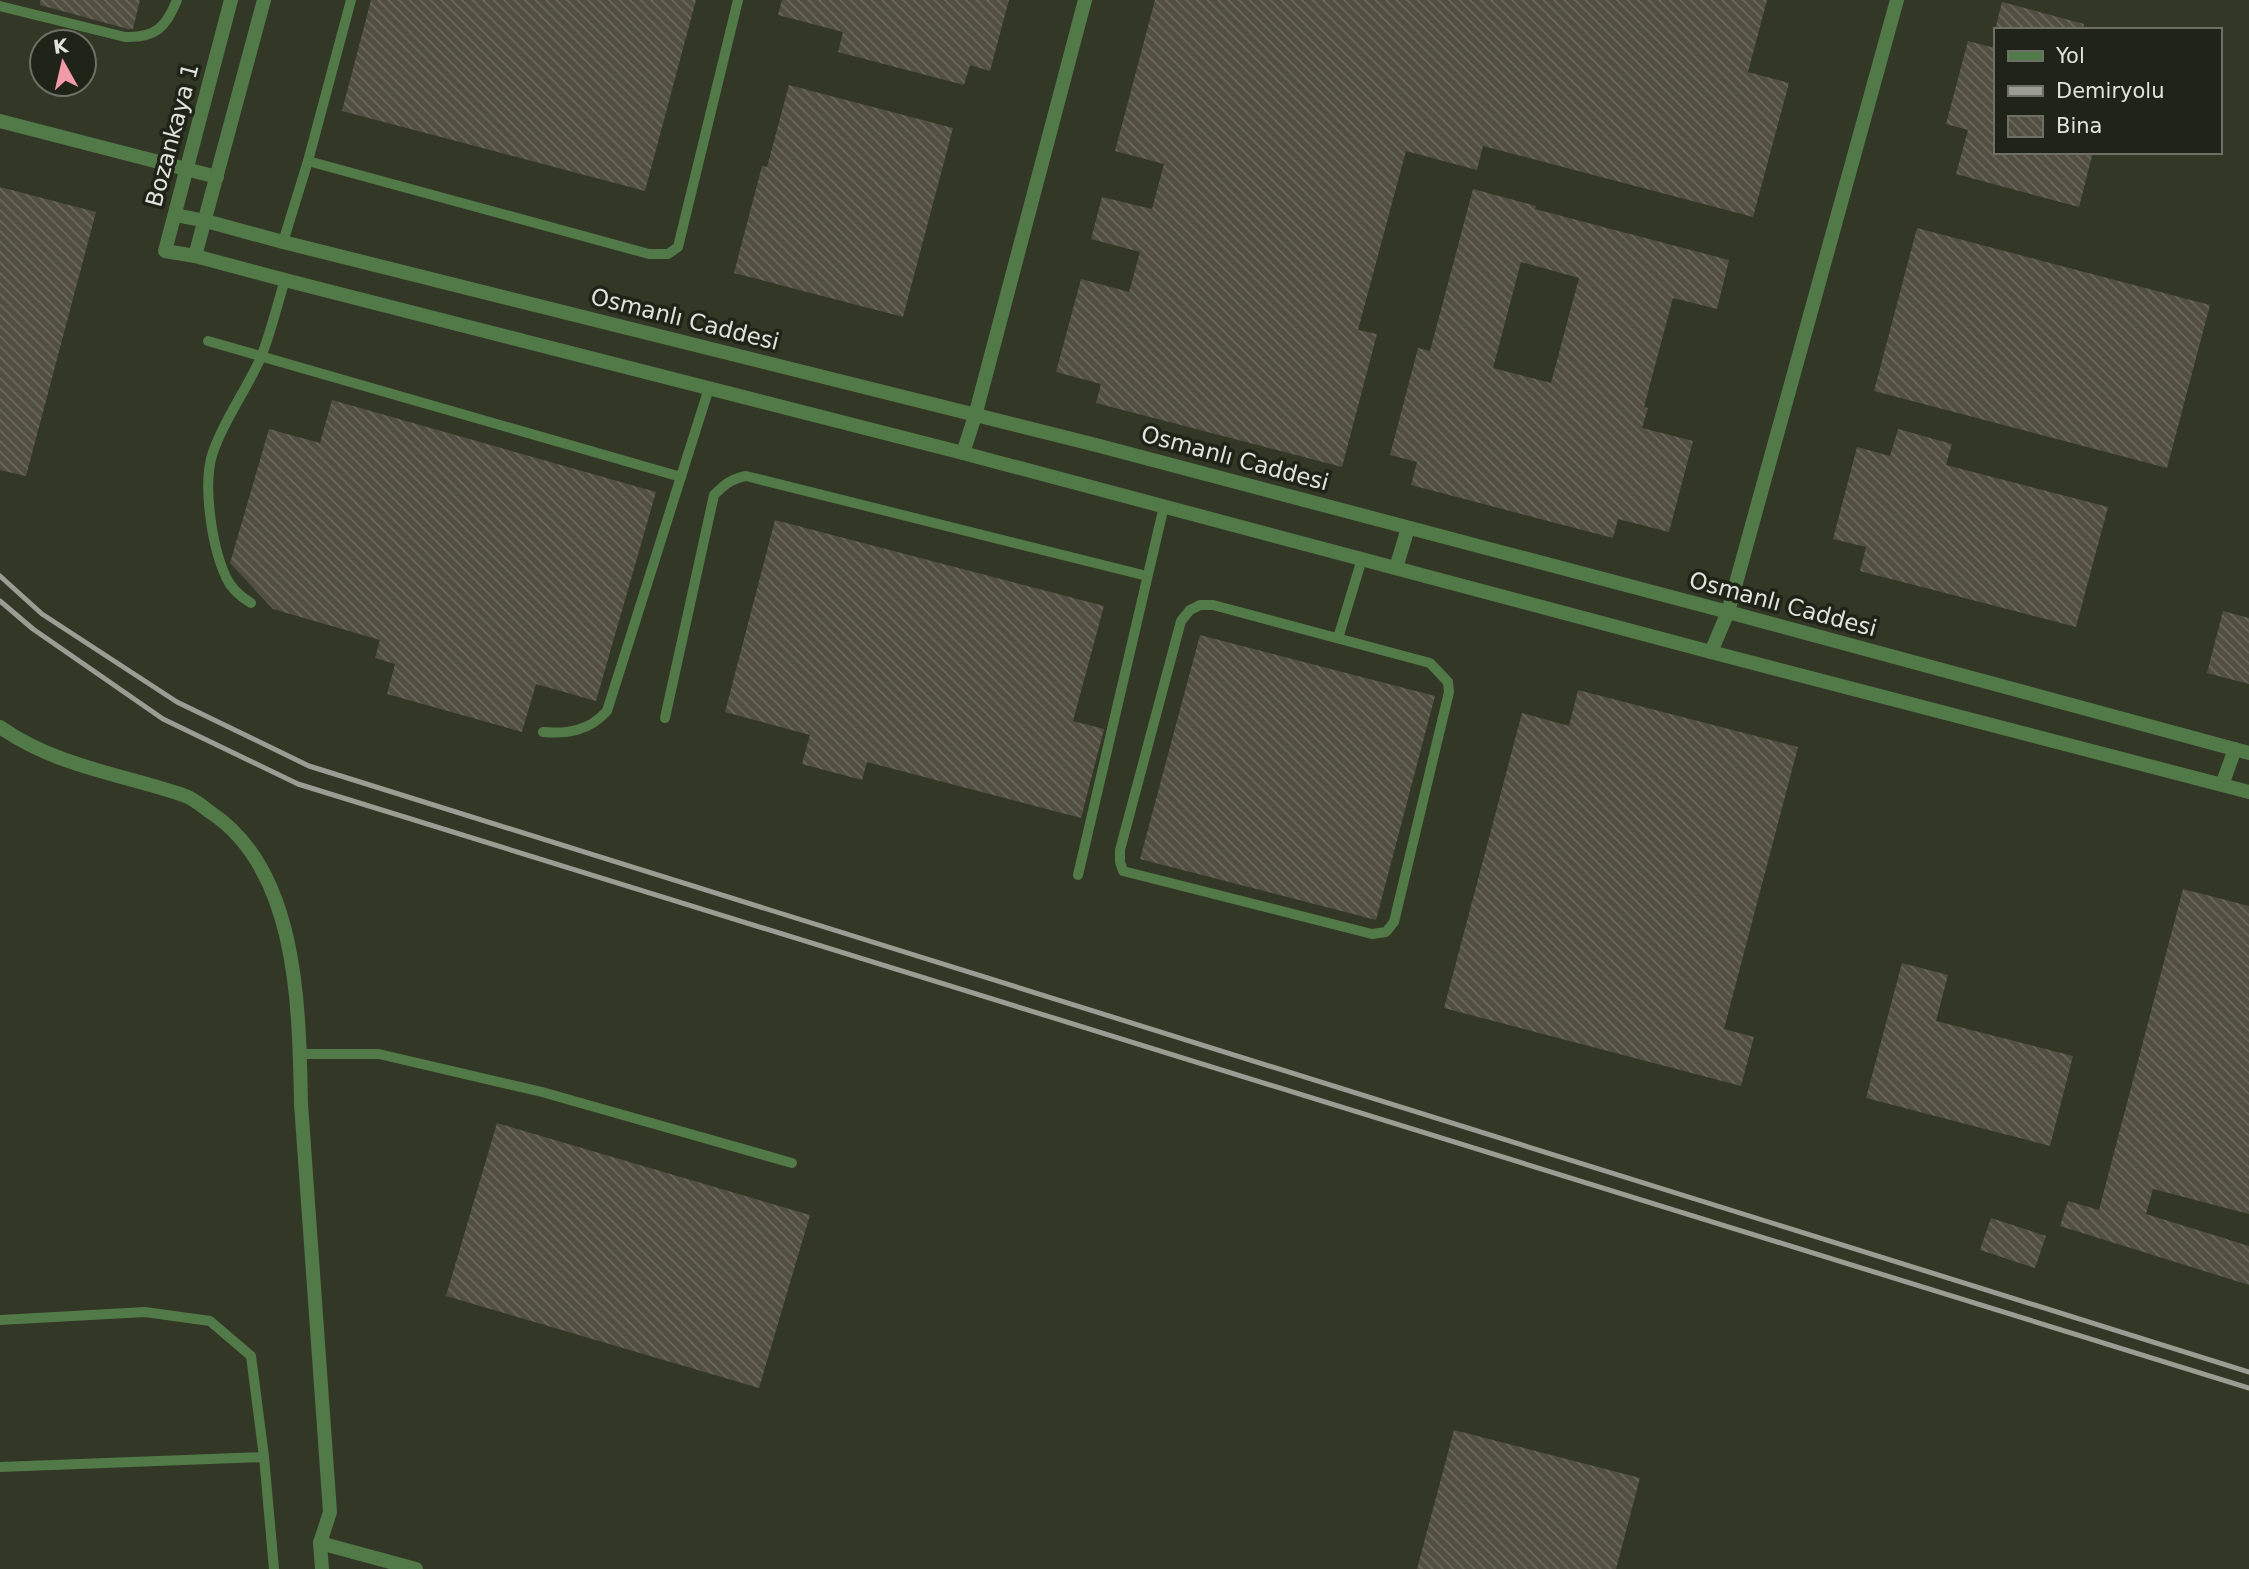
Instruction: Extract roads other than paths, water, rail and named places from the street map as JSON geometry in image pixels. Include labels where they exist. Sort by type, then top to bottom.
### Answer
[{"type":"street","name":"Bozankaya 1","points":[[195,256],[165,251],[231,0]]},
{"type":"street","points":[[264,0],[195,256],[963,453],[2249,792]]},
{"type":"street","points":[[963,453],[1085,0]]},
{"type":"street","points":[[1712,652],[1728,612],[1867,114],[1896,0]]},
{"type":"street","points":[[0,121],[218,177]]},
{"type":"street","name":"Osmanlı Caddesi","points":[[175,215],[975,415],[1728,612],[2242,751]]},
{"type":"street","points":[[1396,568],[1408,528]]},
{"type":"street","points":[[0,727],[10,735],[65,761],[187,796],[223,820],[244,842],[270,885],[283,920],[292,962],[301,1054],[301,1104],[330,1512],[320,1543],[322,1569]]},
{"type":"street","points":[[2222,785],[2242,751]]},
{"type":"street","points":[[320,1543],[367,1563],[416,1569]]},
{"type":"lane","points":[[0,6],[125,37],[140,38],[159,30],[177,0]]},
{"type":"lane","points":[[283,242],[308,161],[351,0]]},
{"type":"lane","points":[[308,161],[649,254],[668,254],[678,247],[737,0]]},
{"type":"lane","points":[[251,603],[239,596],[226,578],[211,525],[209,471],[212,453],[261,356],[285,280]]},
{"type":"lane","points":[[208,341],[681,477]]},
{"type":"lane","points":[[543,732],[578,731],[597,722],[607,712],[709,388]]},
{"type":"lane","points":[[665,718],[714,495],[728,481],[736,478],[746,477],[1147,576]]},
{"type":"lane","points":[[1078,875],[1164,506]]},
{"type":"lane","points":[[1338,638],[1362,559]]},
{"type":"lane","points":[[1200,605],[1213,605],[1338,638],[1430,663],[1448,682],[1449,692],[1394,922],[1386,932],[1372,934],[1123,871],[1120,850],[1181,621],[1190,610],[1200,605]]},
{"type":"lane","points":[[301,1054],[379,1054],[542,1092],[792,1163]]},
{"type":"lane","points":[[0,1320],[145,1312],[210,1321],[251,1356],[274,1569]]},
{"type":"lane","points":[[0,1466],[264,1457]]},
{"type":"railway","points":[[0,576],[42,614],[177,702],[309,766],[2249,1372]]},
{"type":"railway","points":[[0,601],[33,629],[163,719],[298,784],[2249,1388]]}]
